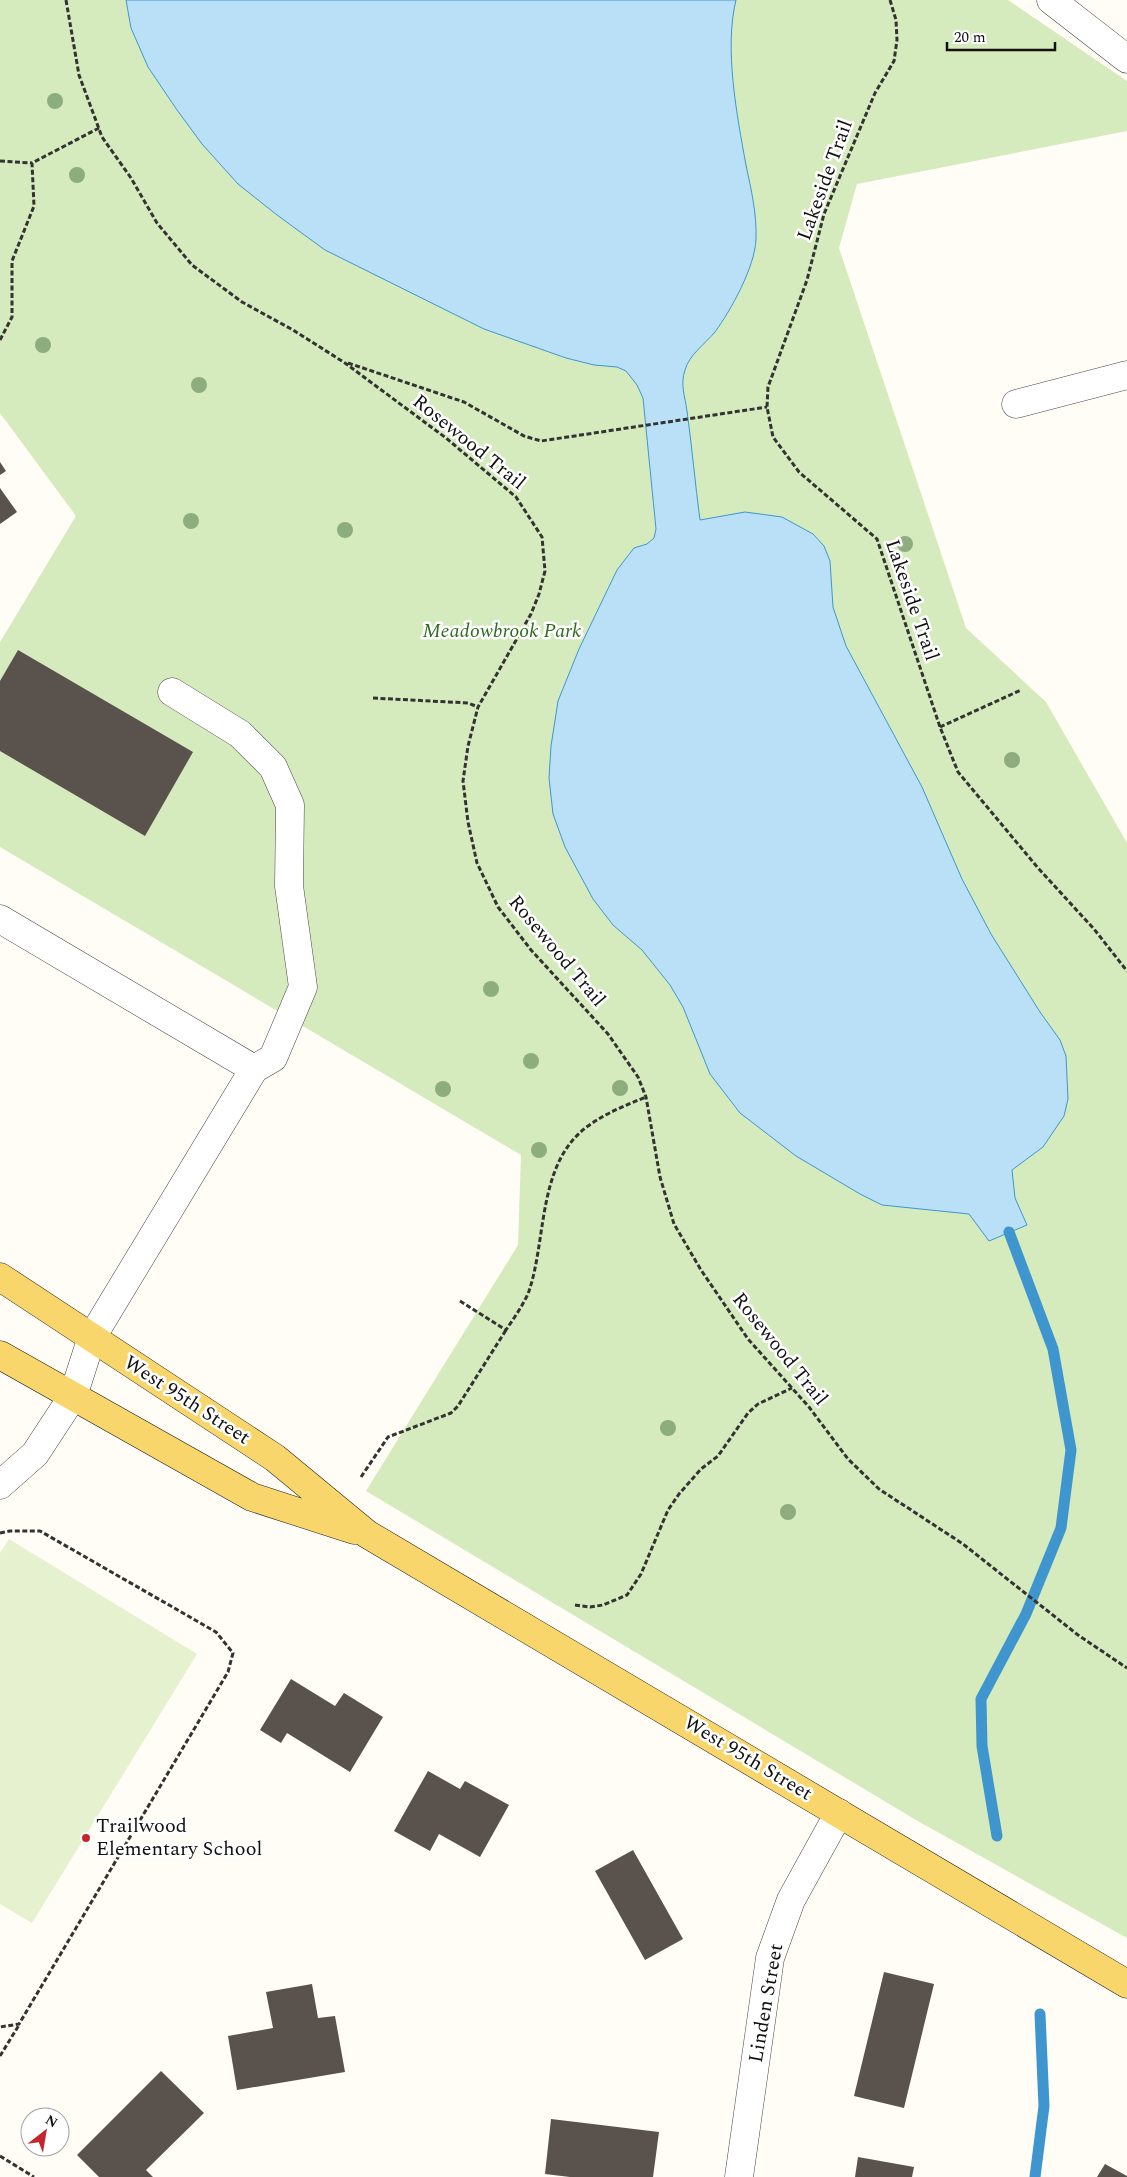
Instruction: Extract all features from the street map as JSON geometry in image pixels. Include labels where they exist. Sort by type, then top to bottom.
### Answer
[{"type":"main road","name":"West 95th Street","points":[[0,1277],[275,1458],[367,1534],[1127,1984]]},
{"type":"main road","name":"West 95th Street","points":[[0,1356],[252,1498],[367,1534]]},
{"type":"street","points":[[1051,0],[1127,59]]},
{"type":"street","points":[[1016,404],[1127,375]]},
{"type":"street","points":[[0,1485],[35,1454],[73,1396],[92,1337],[254,1069],[273,1058],[303,987],[289,886],[290,805],[273,767],[240,734],[172,692]]},
{"type":"street","points":[[0,919],[254,1069]]},
{"type":"street","name":"Linden Street","points":[[739,2177],[770,1958],[791,1900],[840,1813]]},
{"type":"path","name":"Rosewood Trail","points":[[66,0],[79,75],[99,128],[157,223],[192,266],[242,302],[345,362],[446,438],[516,497],[542,537],[545,571],[539,594],[531,614],[478,707],[468,746],[463,781],[468,822],[477,863],[498,907],[531,950],[608,1034],[638,1077],[646,1097],[660,1177],[674,1224],[701,1270],[748,1339],[809,1407],[848,1460],[879,1489],[963,1544],[1078,1635],[1127,1668]]},
{"type":"path","name":"Lakeside Trail","points":[[890,0],[897,34],[894,61],[875,93],[824,214],[807,280],[768,387],[767,408],[773,437],[799,472],[876,539],[940,727],[958,772],[1038,868],[1094,929],[1127,971]]},
{"type":"path","points":[[0,161],[32,163],[99,128]]},
{"type":"path","points":[[0,340],[12,317],[12,261],[34,206],[32,163]]},
{"type":"path","points":[[345,362],[464,402],[524,436],[541,441],[767,408]]},
{"type":"path","points":[[940,727],[1021,690]]},
{"type":"path","points":[[373,698],[468,703],[478,707]]},
{"type":"path","points":[[361,1477],[388,1437],[438,1419],[451,1413],[458,1406],[529,1292],[553,1176],[559,1162],[587,1127],[613,1111],[646,1097]]},
{"type":"path","points":[[460,1301],[506,1330]]},
{"type":"path","points":[[575,1606],[590,1607],[603,1605],[627,1595],[641,1574],[668,1510],[679,1494],[701,1469],[718,1456],[748,1413],[758,1404],[792,1388]]},
{"type":"path","points":[[0,1533],[40,1531],[216,1632],[233,1653],[228,1672],[0,2056]]},
{"type":"path","points":[[0,2027],[19,2024]]},
{"type":"path","points":[[0,2156],[34,2177]]},
{"type":"green space","name":"Meadowbrook Park","points":[[0,0],[1008,0],[1127,81],[1127,131],[857,184],[839,248],[966,628],[1046,702],[1127,843],[1127,1938],[916,1820],[366,1491],[518,1245],[521,1155],[0,847],[0,642],[76,516],[0,413]]},
{"type":"green space","points":[[9,1539],[197,1654],[32,1923],[0,1904],[0,1553]]},
{"type":"water","points":[[126,0],[736,0],[731,39],[733,82],[756,220],[756,239],[755,250],[747,275],[735,300],[715,332],[690,359],[684,375],[683,391],[689,425],[700,520],[745,512],[782,517],[813,534],[824,546],[830,561],[833,607],[846,646],[922,787],[962,879],[991,934],[1060,1040],[1066,1056],[1068,1099],[1064,1116],[1043,1147],[1012,1170],[1015,1198],[1027,1225],[989,1241],[969,1214],[882,1205],[796,1156],[740,1113],[710,1074],[683,1007],[670,985],[642,950],[613,925],[593,899],[565,847],[553,814],[549,778],[551,746],[558,701],[579,649],[617,570],[634,548],[647,544],[654,538],[656,529],[643,398],[637,385],[626,371],[617,367],[594,365],[566,358],[484,329],[325,250],[277,215],[238,184],[202,144],[177,110],[148,67],[131,28]]},
{"type":"building","points":[[0,462],[6,471],[0,475]]},
{"type":"building","points":[[0,488],[17,512],[0,524]]},
{"type":"building","points":[[18,650],[193,752],[145,836],[0,751],[0,681]]},
{"type":"building","points":[[291,1679],[335,1706],[344,1693],[383,1717],[350,1772],[287,1733],[281,1743],[260,1730]]},
{"type":"building","points":[[428,1771],[460,1789],[465,1781],[509,1805],[480,1857],[439,1834],[430,1851],[394,1831]]},
{"type":"building","points":[[633,1850],[683,1939],[645,1960],[595,1871]]},
{"type":"building","points":[[884,1972],[934,1984],[904,2108],[854,2096]]},
{"type":"building","points":[[312,1984],[318,2018],[335,2016],[345,2072],[237,2090],[228,2036],[273,2028],[266,1992]]},
{"type":"building","points":[[161,2071],[204,2113],[146,2170],[153,2177],[99,2177],[77,2155]]},
{"type":"building","points":[[551,2119],[659,2132],[653,2177],[570,2177],[545,2174]]},
{"type":"building","points":[[858,2157],[914,2167],[912,2177],[855,2177]]},
{"type":"building","points":[[1105,2164],[1127,2176],[1127,2177],[1097,2177]]},
{"type":"waterway","points":[[997,1836],[982,1746],[981,1699],[1026,1614],[1061,1528],[1071,1450],[1053,1349],[1009,1232]]},
{"type":"waterway","points":[[1035,2177],[1044,2106],[1040,2014]]},
{"type":"place","name":"Trailwood Elementary School","points":[[86,1838]]}]
